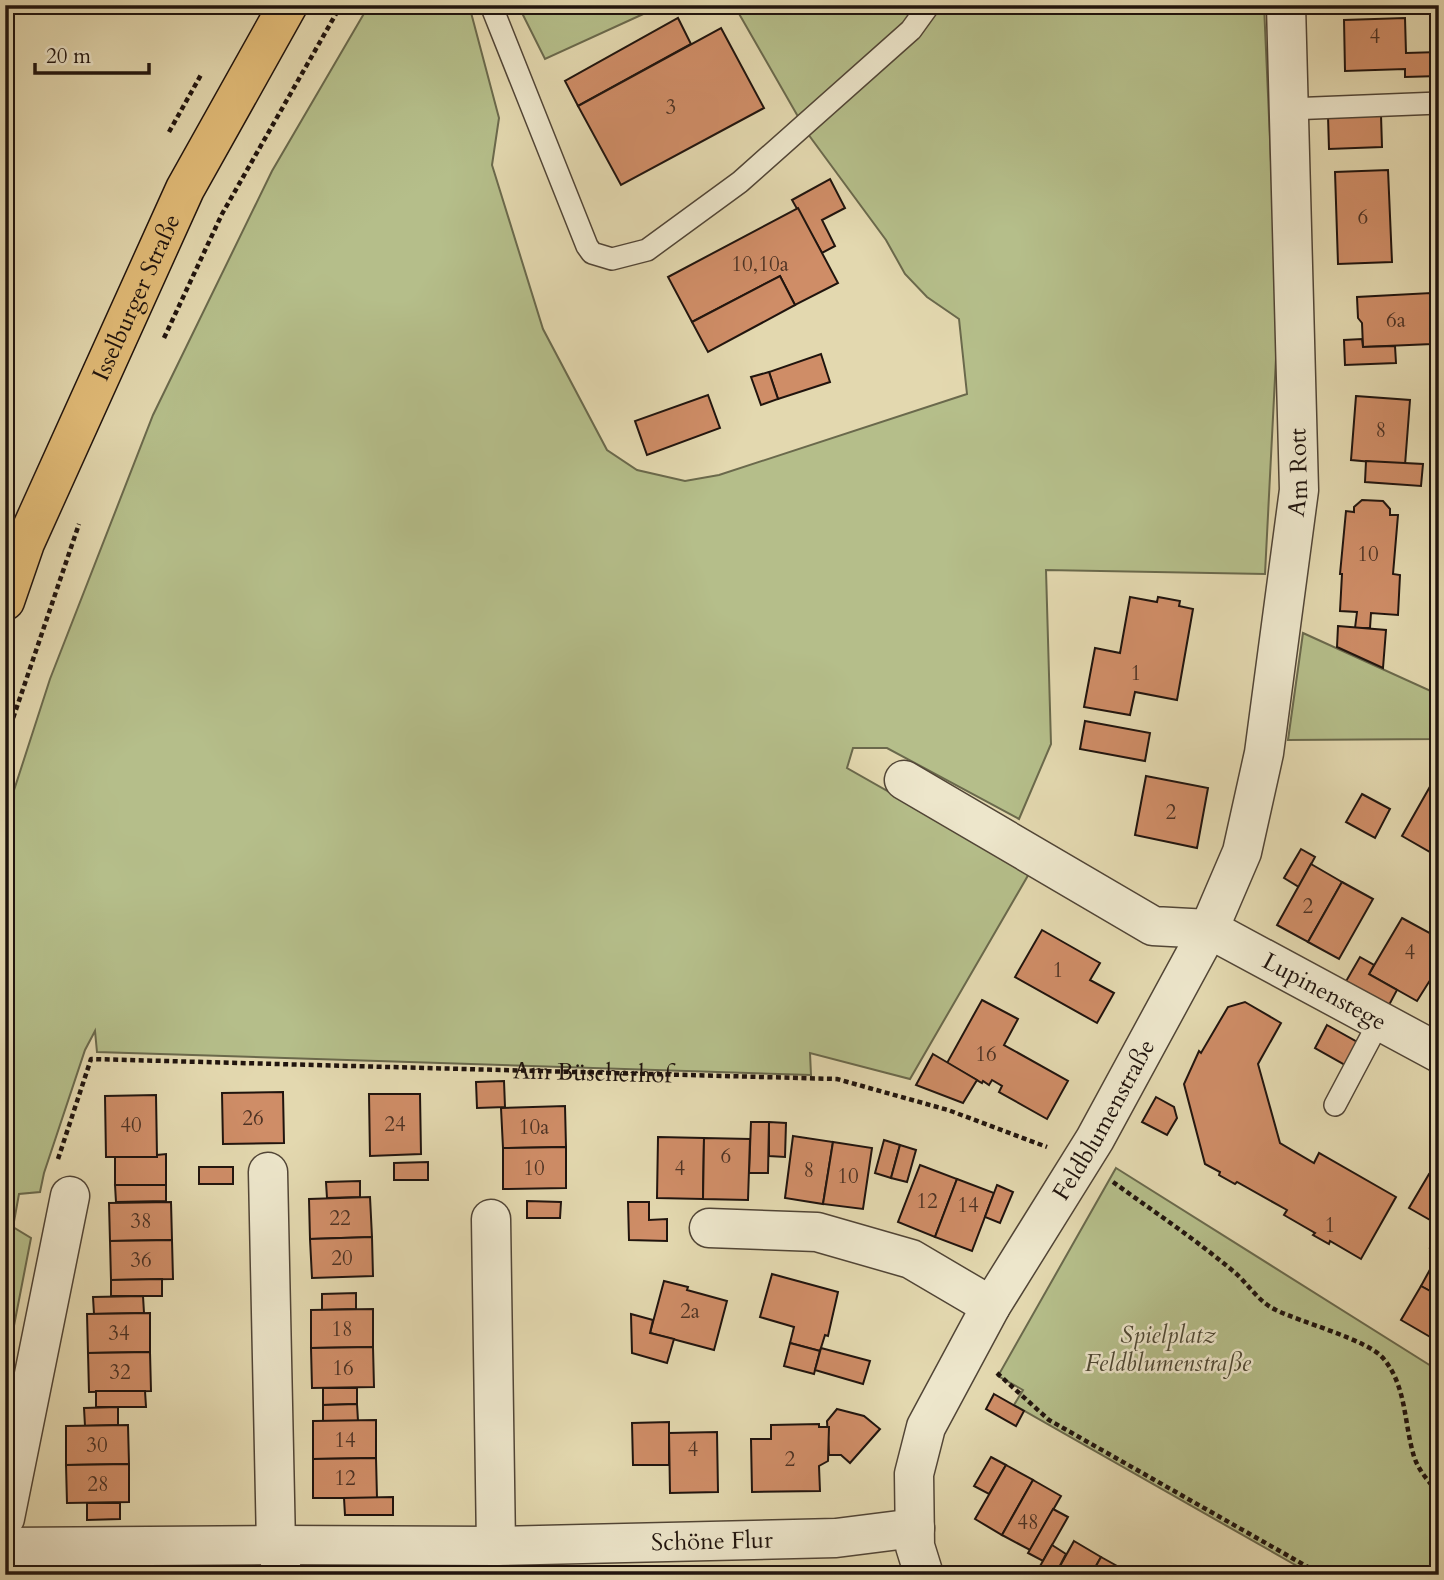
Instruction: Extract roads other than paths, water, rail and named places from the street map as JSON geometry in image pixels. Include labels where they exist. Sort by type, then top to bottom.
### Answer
[{"type":"main road","name":"Isselburger Straße","points":[[5,601],[25,543],[185,189],[288,5]]},
{"type":"street","name":"Am Rott","points":[[1209,929],[1241,852],[1264,753],[1299,490],[1286,5]]},
{"type":"street","points":[[904,779],[1153,926],[1209,929]]},
{"type":"street","name":"Lupinenstege","points":[[1209,929],[1439,1053]]},
{"type":"street","name":"Feldblumenstraße","points":[[924,1575],[915,1546],[914,1474],[926,1427],[991,1306],[1082,1161],[1209,929]]},
{"type":"street","points":[[268,1172],[279,1560]]},
{"type":"street","points":[[5,1518],[70,1196]]},
{"type":"street","points":[[491,1219],[505,1555]]},
{"type":"street","points":[[709,1228],[817,1232],[911,1259],[991,1306]]},
{"type":"street","name":"Schöne Flur","points":[[5,1547],[279,1560],[505,1555],[836,1538],[915,1528]]},
{"type":"lane","points":[[491,5],[586,246],[592,253],[612,259],[647,250],[740,181],[911,30],[929,5]]},
{"type":"lane","points":[[1289,109],[1439,103]]},
{"type":"lane","points":[[1335,1105],[1380,1020]]},
{"type":"park label","name":"Spielplatz Feldblumenstraße","points":[[1168,1349]]}]
